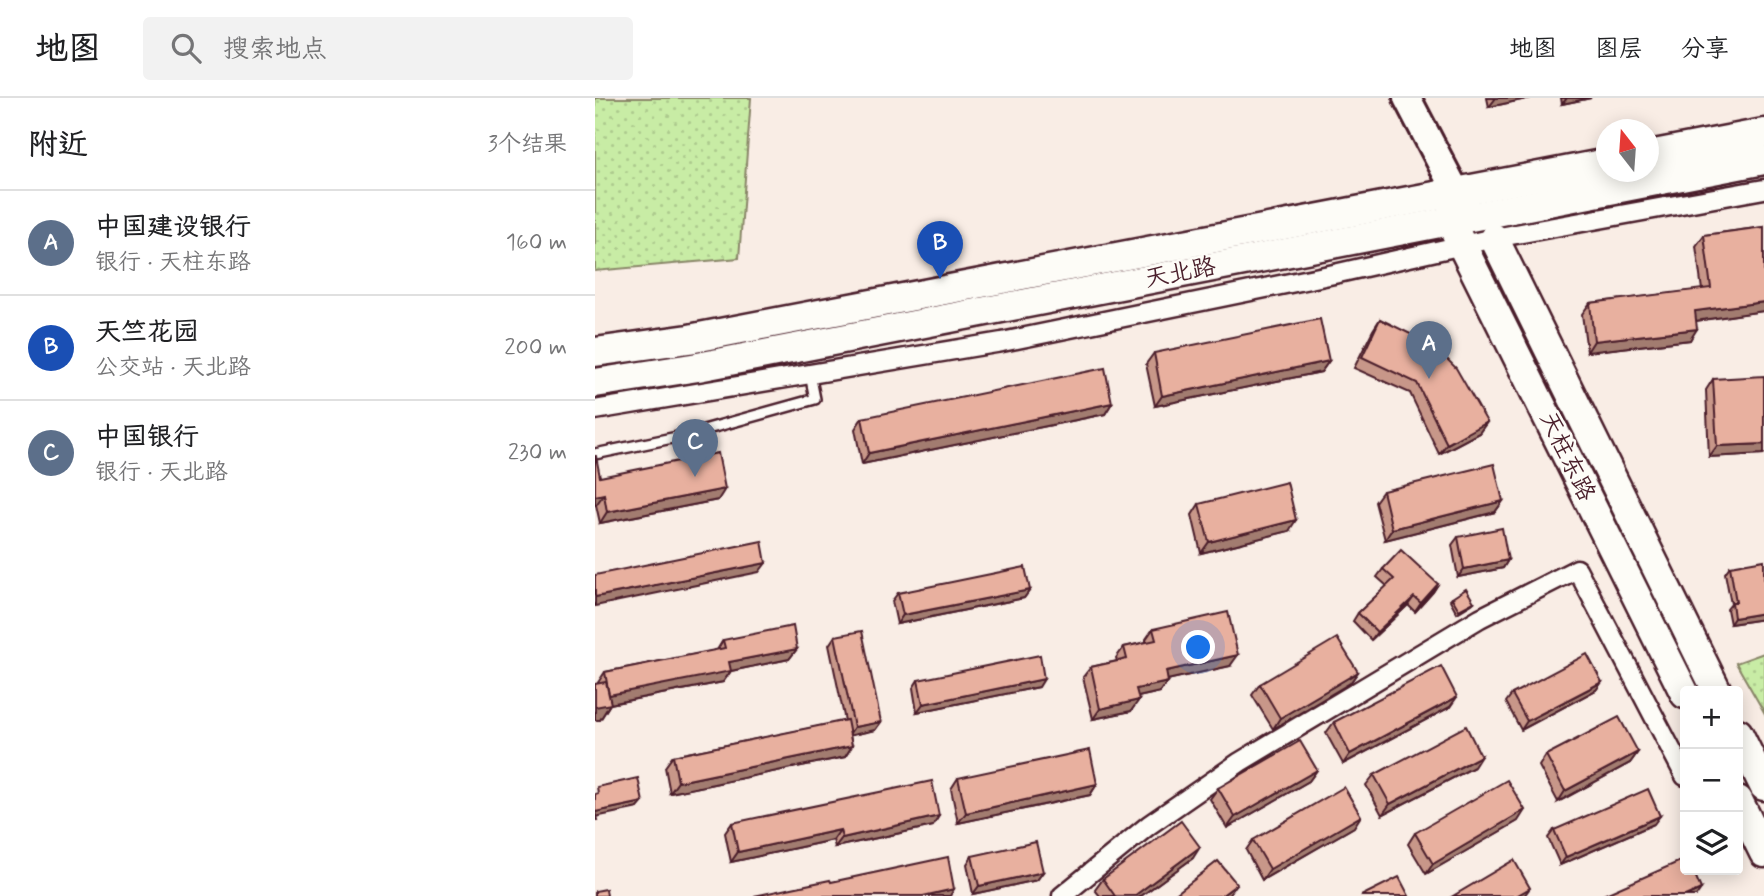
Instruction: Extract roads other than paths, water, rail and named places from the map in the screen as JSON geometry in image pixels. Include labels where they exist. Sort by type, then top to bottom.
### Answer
[{"type":"main road","points":[[1659,153],[1764,133]]},
{"type":"main road","name":"天北路","points":[[595,352],[702,337],[1764,160]]},
{"type":"main road","name":"天北路","points":[[595,383],[698,367],[1458,209],[1596,166]]},
{"type":"main road","name":"天柱东路","points":[[1458,209],[1463,245],[1681,686]]},
{"type":"main road","name":"天柱东路","points":[[1494,238],[1715,686]]},
{"type":"main road","points":[[1743,743],[1764,786]]},
{"type":"main road","points":[[1743,810],[1764,853]]},
{"type":"street","name":"天柱东路","points":[[1407,98],[1458,209]]},
{"type":"street","points":[[595,410],[1151,312],[1494,238],[1764,189]]},
{"type":"street","points":[[1458,209],[1494,238]]},
{"type":"street","points":[[1062,896],[1149,825],[1240,762],[1481,618],[1577,569],[1680,766]]},
{"type":"lane","points":[[595,454],[682,436],[815,399],[810,374]]},
{"type":"place","name":"天竺花园","points":[[940,279]]},
{"type":"place","name":"中国建设银行","points":[[1429,379]]},
{"type":"place","name":"中国银行","points":[[695,477]]}]
